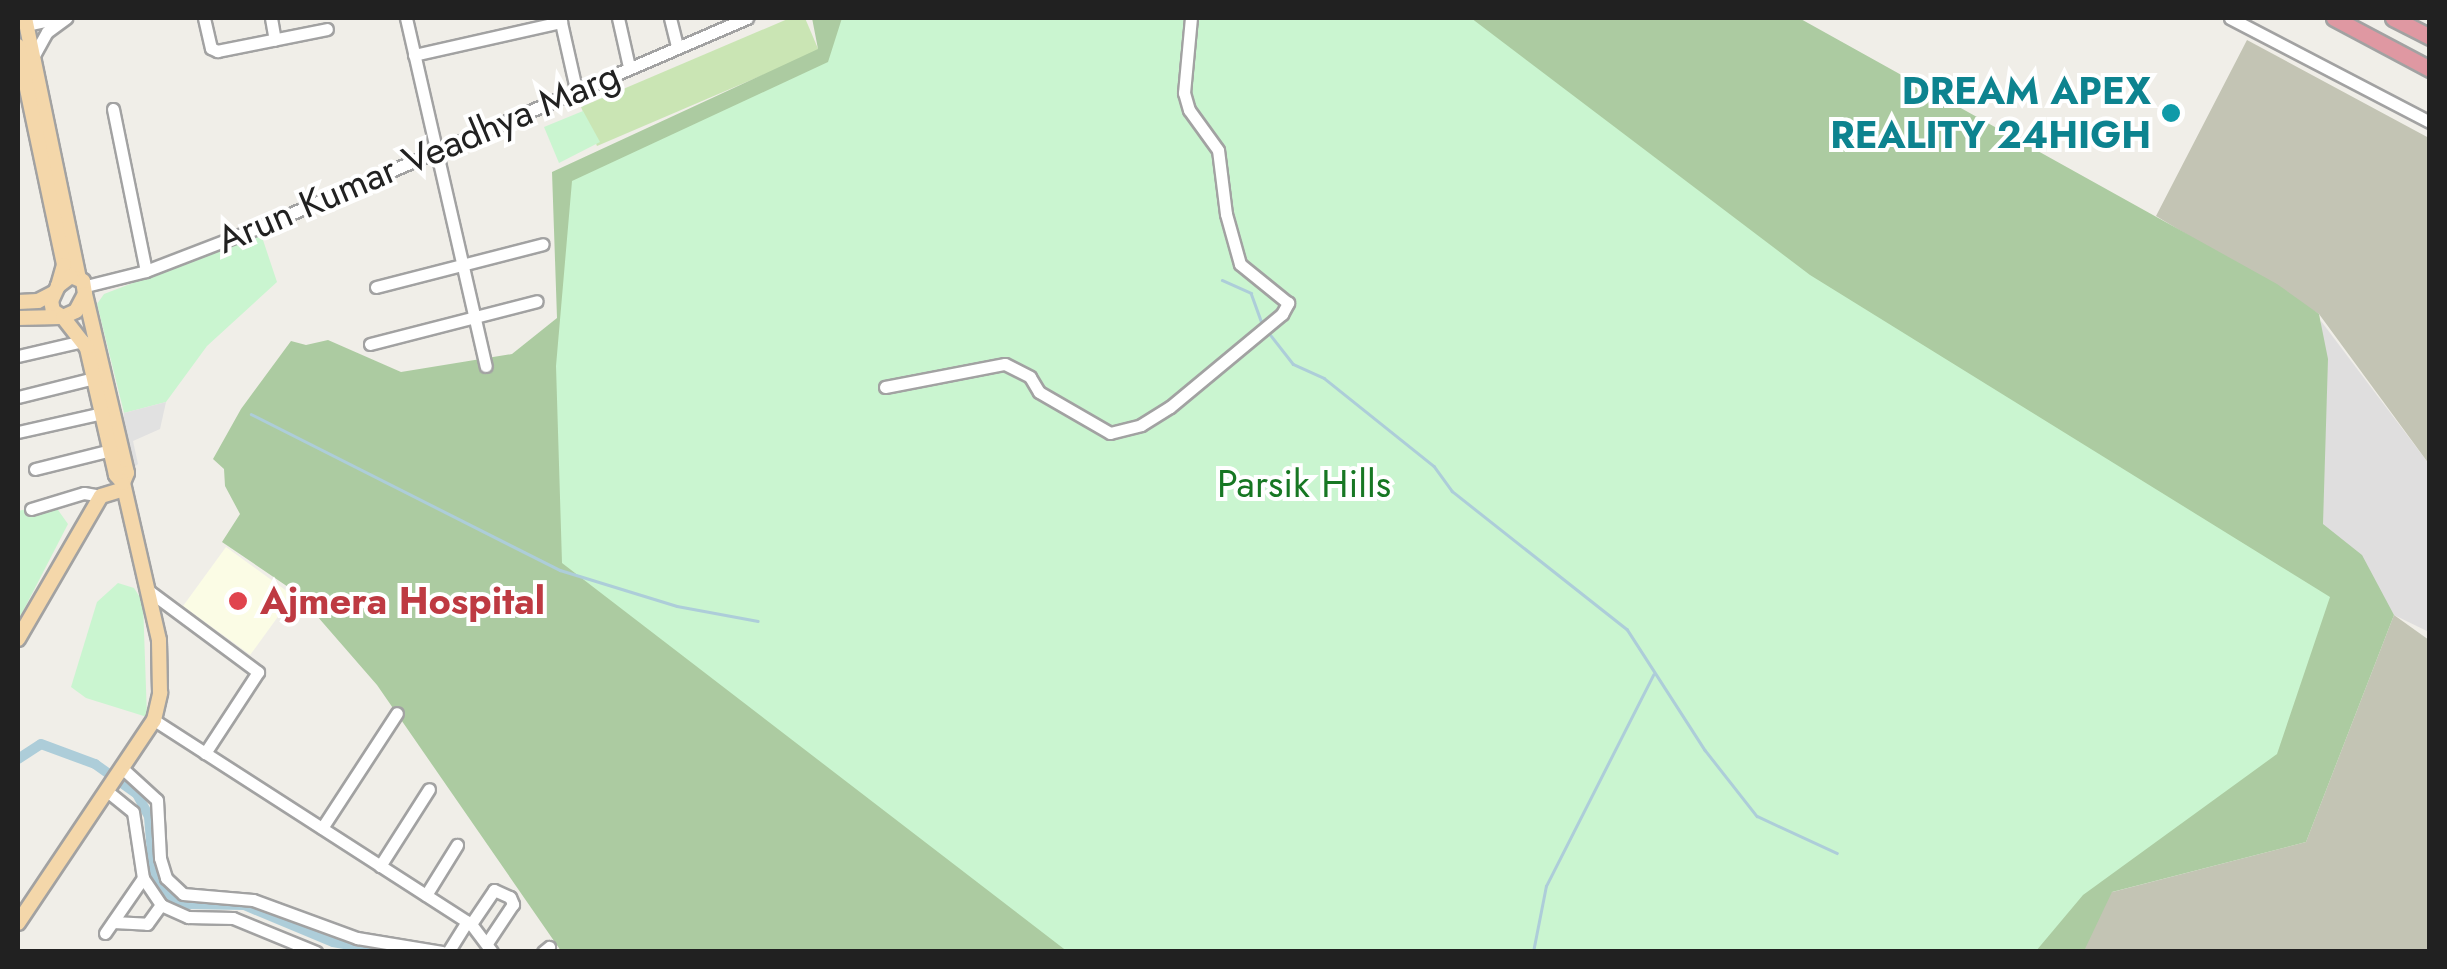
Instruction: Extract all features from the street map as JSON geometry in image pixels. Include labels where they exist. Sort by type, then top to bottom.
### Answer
[{"type":"highway","points":[[2334,18],[2430,69]]},
{"type":"highway","points":[[2393,18],[2430,37]]},
{"type":"main road","points":[[26,22],[127,473],[124,486]]},
{"type":"main road","points":[[18,46],[64,265],[52,308],[83,341],[150,591],[161,669],[154,720],[18,923]]},
{"type":"main road","points":[[18,302],[38,301],[71,276],[83,286]]},
{"type":"main road","points":[[18,318],[61,317],[76,312],[83,286]]},
{"type":"main road","points":[[18,640],[102,496],[124,486]]},
{"type":"street","points":[[26,22],[62,18]]},
{"type":"street","points":[[33,57],[41,40],[62,18]]},
{"type":"street","points":[[204,18],[214,50],[327,28]]},
{"type":"street","points":[[271,18],[275,40]]},
{"type":"street","points":[[406,18],[486,366]]},
{"type":"street","points":[[618,18],[628,67]]},
{"type":"street","points":[[670,18],[677,47]]},
{"type":"street","name":"Arun Kumar Veadhya Marg","points":[[83,286],[146,271],[260,227],[677,47],[726,22],[747,18]]},
{"type":"street","points":[[885,387],[1005,364],[1030,377],[1039,392],[1110,433],[1141,425],[1170,407],[1266,330],[1288,303],[1240,264],[1226,214],[1218,150],[1189,110],[1184,94],[1191,18]]},
{"type":"street","points":[[2230,18],[2430,122]]},
{"type":"street","points":[[414,55],[561,20],[576,89]]},
{"type":"street","points":[[112,110],[146,271]]},
{"type":"street","points":[[376,286],[544,244]]},
{"type":"street","points":[[370,344],[537,301]]},
{"type":"street","points":[[18,356],[83,341]]},
{"type":"street","points":[[18,396],[94,378]]},
{"type":"street","points":[[18,432],[102,412]]},
{"type":"street","points":[[34,469],[110,450]]},
{"type":"street","points":[[31,509],[84,493],[102,496]]},
{"type":"street","points":[[150,591],[258,672],[205,753]]},
{"type":"street","points":[[322,828],[398,713]]},
{"type":"street","points":[[154,720],[426,896],[497,928]]},
{"type":"street","points":[[121,769],[158,800],[160,858],[166,878],[183,894],[253,900],[357,938],[445,952],[494,890],[500,890],[512,904],[490,947]]},
{"type":"street","points":[[108,789],[134,812],[143,878],[161,905],[188,917],[233,918],[311,951]]},
{"type":"street","points":[[380,866],[428,789]]},
{"type":"street","points":[[426,896],[457,845]]},
{"type":"street","points":[[105,934],[143,878]]},
{"type":"street","points":[[113,922],[147,924],[161,905]]},
{"type":"street","points":[[472,920],[490,947]]},
{"type":"shaded area","points":[[2247,40],[2429,138],[2429,464],[2319,314],[2156,216]]},
{"type":"shaded area","points":[[2321,321],[2429,464],[2429,632],[2394,615],[2329,568],[2323,524]]},
{"type":"shaded area","points":[[166,402],[160,429],[133,441],[138,464],[127,473],[120,445],[124,413]]},
{"type":"shaded area","name":"Ajmera Hospital","points":[[226,547],[293,596],[250,655],[183,606]]},
{"type":"shaded area","points":[[2394,615],[2429,640],[2429,951],[2071,952],[2097,896],[2306,842]]},
{"type":"green space","points":[[790,18],[805,18],[819,51],[597,146],[581,107]]},
{"type":"green space","name":"Parsik Hills","points":[[812,18],[1799,18],[2277,284],[2319,314],[2328,359],[2323,524],[2362,555],[2394,615],[2306,842],[2112,892],[2084,951],[561,951],[377,685],[297,593],[222,542],[240,514],[225,486],[224,469],[213,459],[241,409],[291,341],[306,345],[328,340],[401,372],[512,354],[557,318],[552,172],[818,49]]},
{"type":"green space","name":"Parsik Hills","points":[[842,18],[1471,18],[1810,275],[2330,597],[2277,754],[2083,895],[2036,951],[1068,952],[562,563],[556,366],[572,181],[828,62]]},
{"type":"green space","points":[[583,111],[600,142],[559,163],[544,127]]},
{"type":"green space","points":[[261,234],[277,282],[207,346],[166,402],[124,413],[97,304],[104,294]]},
{"type":"green space","points":[[53,503],[68,524],[19,619],[18,511]]},
{"type":"green space","points":[[118,583],[134,588],[143,602],[147,717],[86,698],[71,687],[97,602]]},
{"type":"waterway","points":[[1222,280],[1251,293],[1262,323]]},
{"type":"waterway","points":[[1269,333],[1293,364],[1324,378],[1434,466],[1452,491],[1627,629],[1705,750],[1757,816],[1837,853]]},
{"type":"waterway","points":[[251,414],[560,570],[677,606],[758,621]]},
{"type":"waterway","points":[[1533,952],[1546,886],[1653,675]]},
{"type":"waterway","points":[[18,759],[41,744],[95,764],[137,794],[149,817],[154,876],[173,898],[186,904],[244,905],[333,942],[389,952]]},
{"type":"place","name":"DREAM APEX REALITY 24HIGH","points":[[2171,113]]},
{"type":"place","name":"Ajmera Hospital","points":[[238,601]]}]
